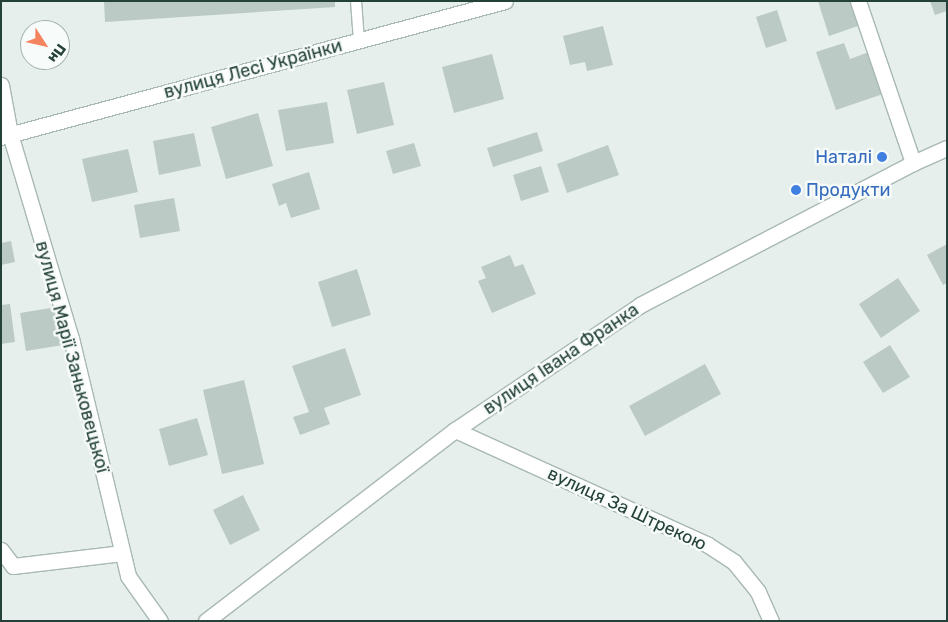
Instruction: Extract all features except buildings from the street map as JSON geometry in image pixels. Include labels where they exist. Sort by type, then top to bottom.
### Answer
[{"type":"street","name":"вулиця Лесі Українки","points":[[6,135],[505,1]]},
{"type":"street","points":[[858,1],[913,163]]},
{"type":"street","name":"вулиця Марії Заньковецької","points":[[1,85],[6,135],[71,338],[128,576],[160,621]]},
{"type":"street","name":"вулиця Івана Франка","points":[[206,621],[456,430],[640,305],[913,163],[947,148]]},
{"type":"street","name":"вулиця За Штрекою","points":[[456,430],[708,545],[734,562],[758,592],[771,621]]},
{"type":"street","points":[[1,550],[13,566],[122,553]]},
{"type":"lane","points":[[356,1],[359,41]]},
{"type":"place","name":"Наталi","points":[[882,157]]},
{"type":"place","name":"Продукти","points":[[796,190]]}]
